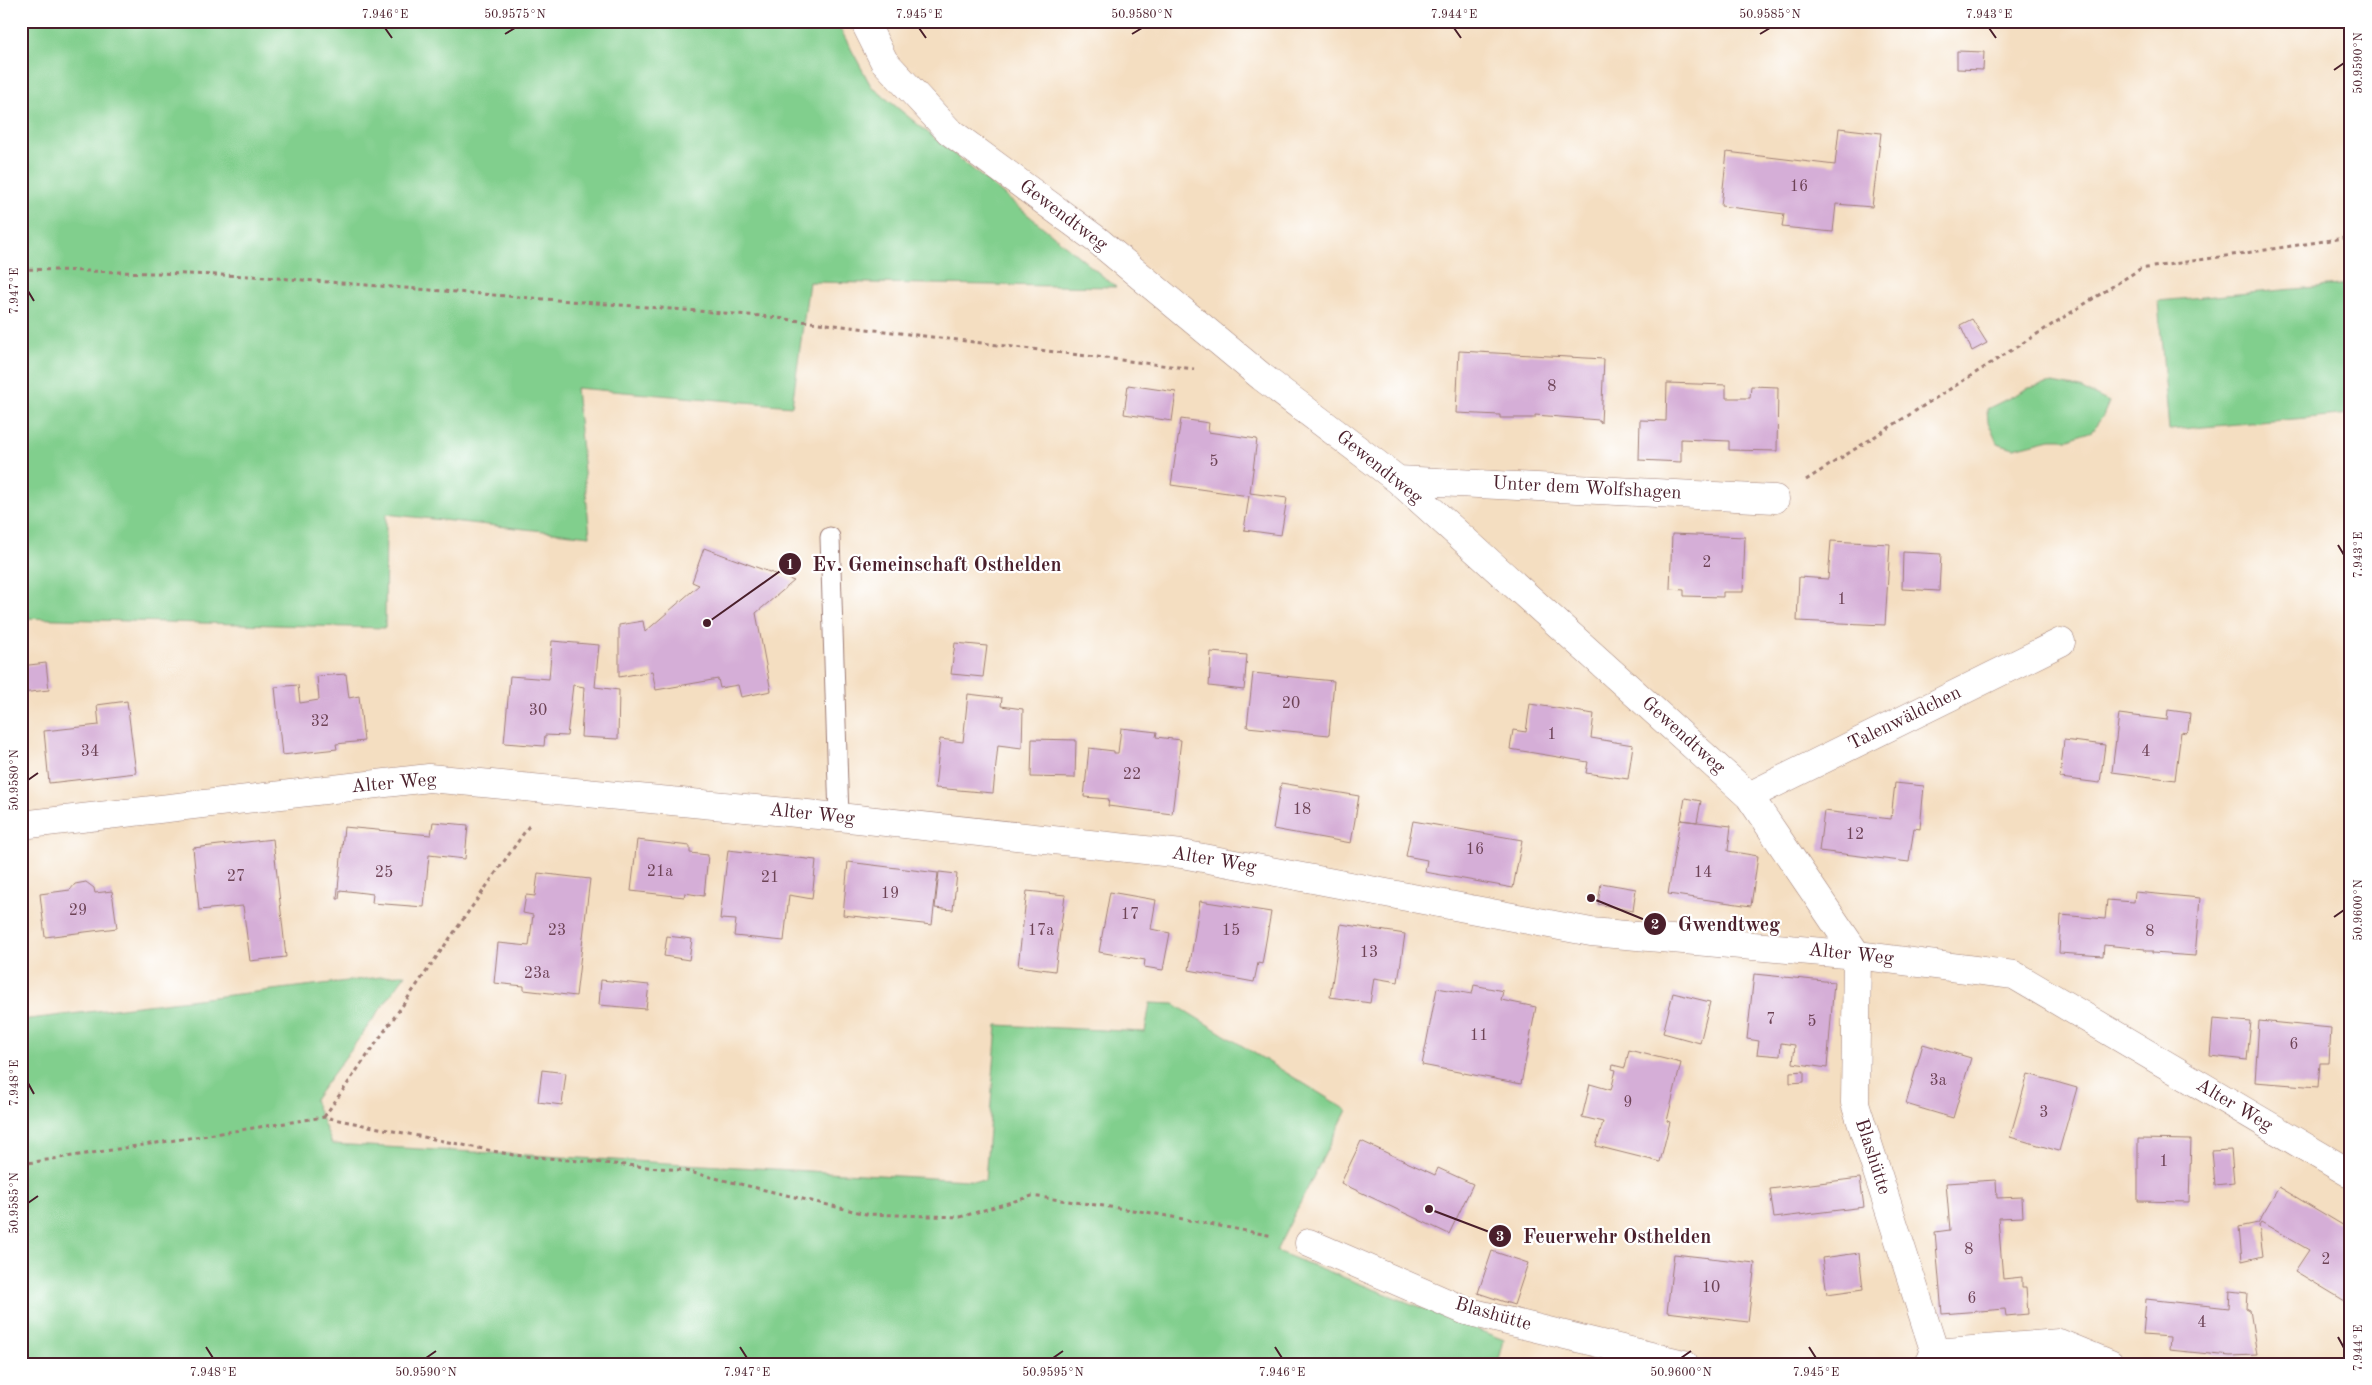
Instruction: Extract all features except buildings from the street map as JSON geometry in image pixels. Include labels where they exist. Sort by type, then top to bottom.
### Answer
[{"type":"street","name":"Gewendtweg","points":[[864,21],[884,60],[949,131],[1097,240],[1262,377],[1398,480],[1749,796],[1857,955]]},
{"type":"street","name":"Unter dem Wolfshagen","points":[[1398,480],[1776,499]]},
{"type":"street","name":"Talenwäldchen","points":[[1749,796],[2061,642]]},
{"type":"street","name":"Alter Weg","points":[[21,826],[429,778],[839,817],[1182,854],[1591,932],[1857,955],[2014,975],[2351,1174]]},
{"type":"street","name":"Blashütte","points":[[1857,955],[1855,1104],[1931,1358],[2059,1343],[2110,1364]]},
{"type":"street","name":"Blashütte","points":[[1309,1243],[1466,1311],[1684,1364]]},
{"type":"lane","points":[[830,537],[839,817]]},
{"type":"path","points":[[1776,499],[2140,269],[2351,238]]},
{"type":"path","points":[[21,269],[252,276],[761,316],[1203,370]]},
{"type":"path","points":[[324,1117],[554,790]]},
{"type":"path","points":[[21,1164],[324,1117],[513,1155],[682,1170],[866,1214],[960,1217],[1032,1196],[1146,1212],[1309,1243]]},
{"type":"green space","points":[[21,21],[836,21],[871,86],[1116,287],[809,282],[792,406],[576,388],[590,536],[386,514],[385,628],[21,618]]},
{"type":"green space","points":[[2351,284],[2351,414],[2169,430],[2158,301]]},
{"type":"green space","points":[[2052,383],[2080,388],[2109,402],[2103,416],[2092,431],[2069,439],[2050,439],[2014,448],[1997,443],[1988,422],[1987,409],[2029,388]]},
{"type":"green space","points":[[406,974],[314,1100],[332,1144],[985,1181],[997,1025],[1145,1032],[1150,1003],[1174,1004],[1347,1110],[1276,1251],[1504,1340],[1498,1364],[21,1364],[21,1020]]},
{"type":"place","name":"Ev. Gemeinschaft Osthelden","points":[[707,623]]},
{"type":"place","name":"Gwendtweg","points":[[1591,898]]},
{"type":"place","name":"Feuerwehr Osthelden","points":[[1429,1209]]}]
